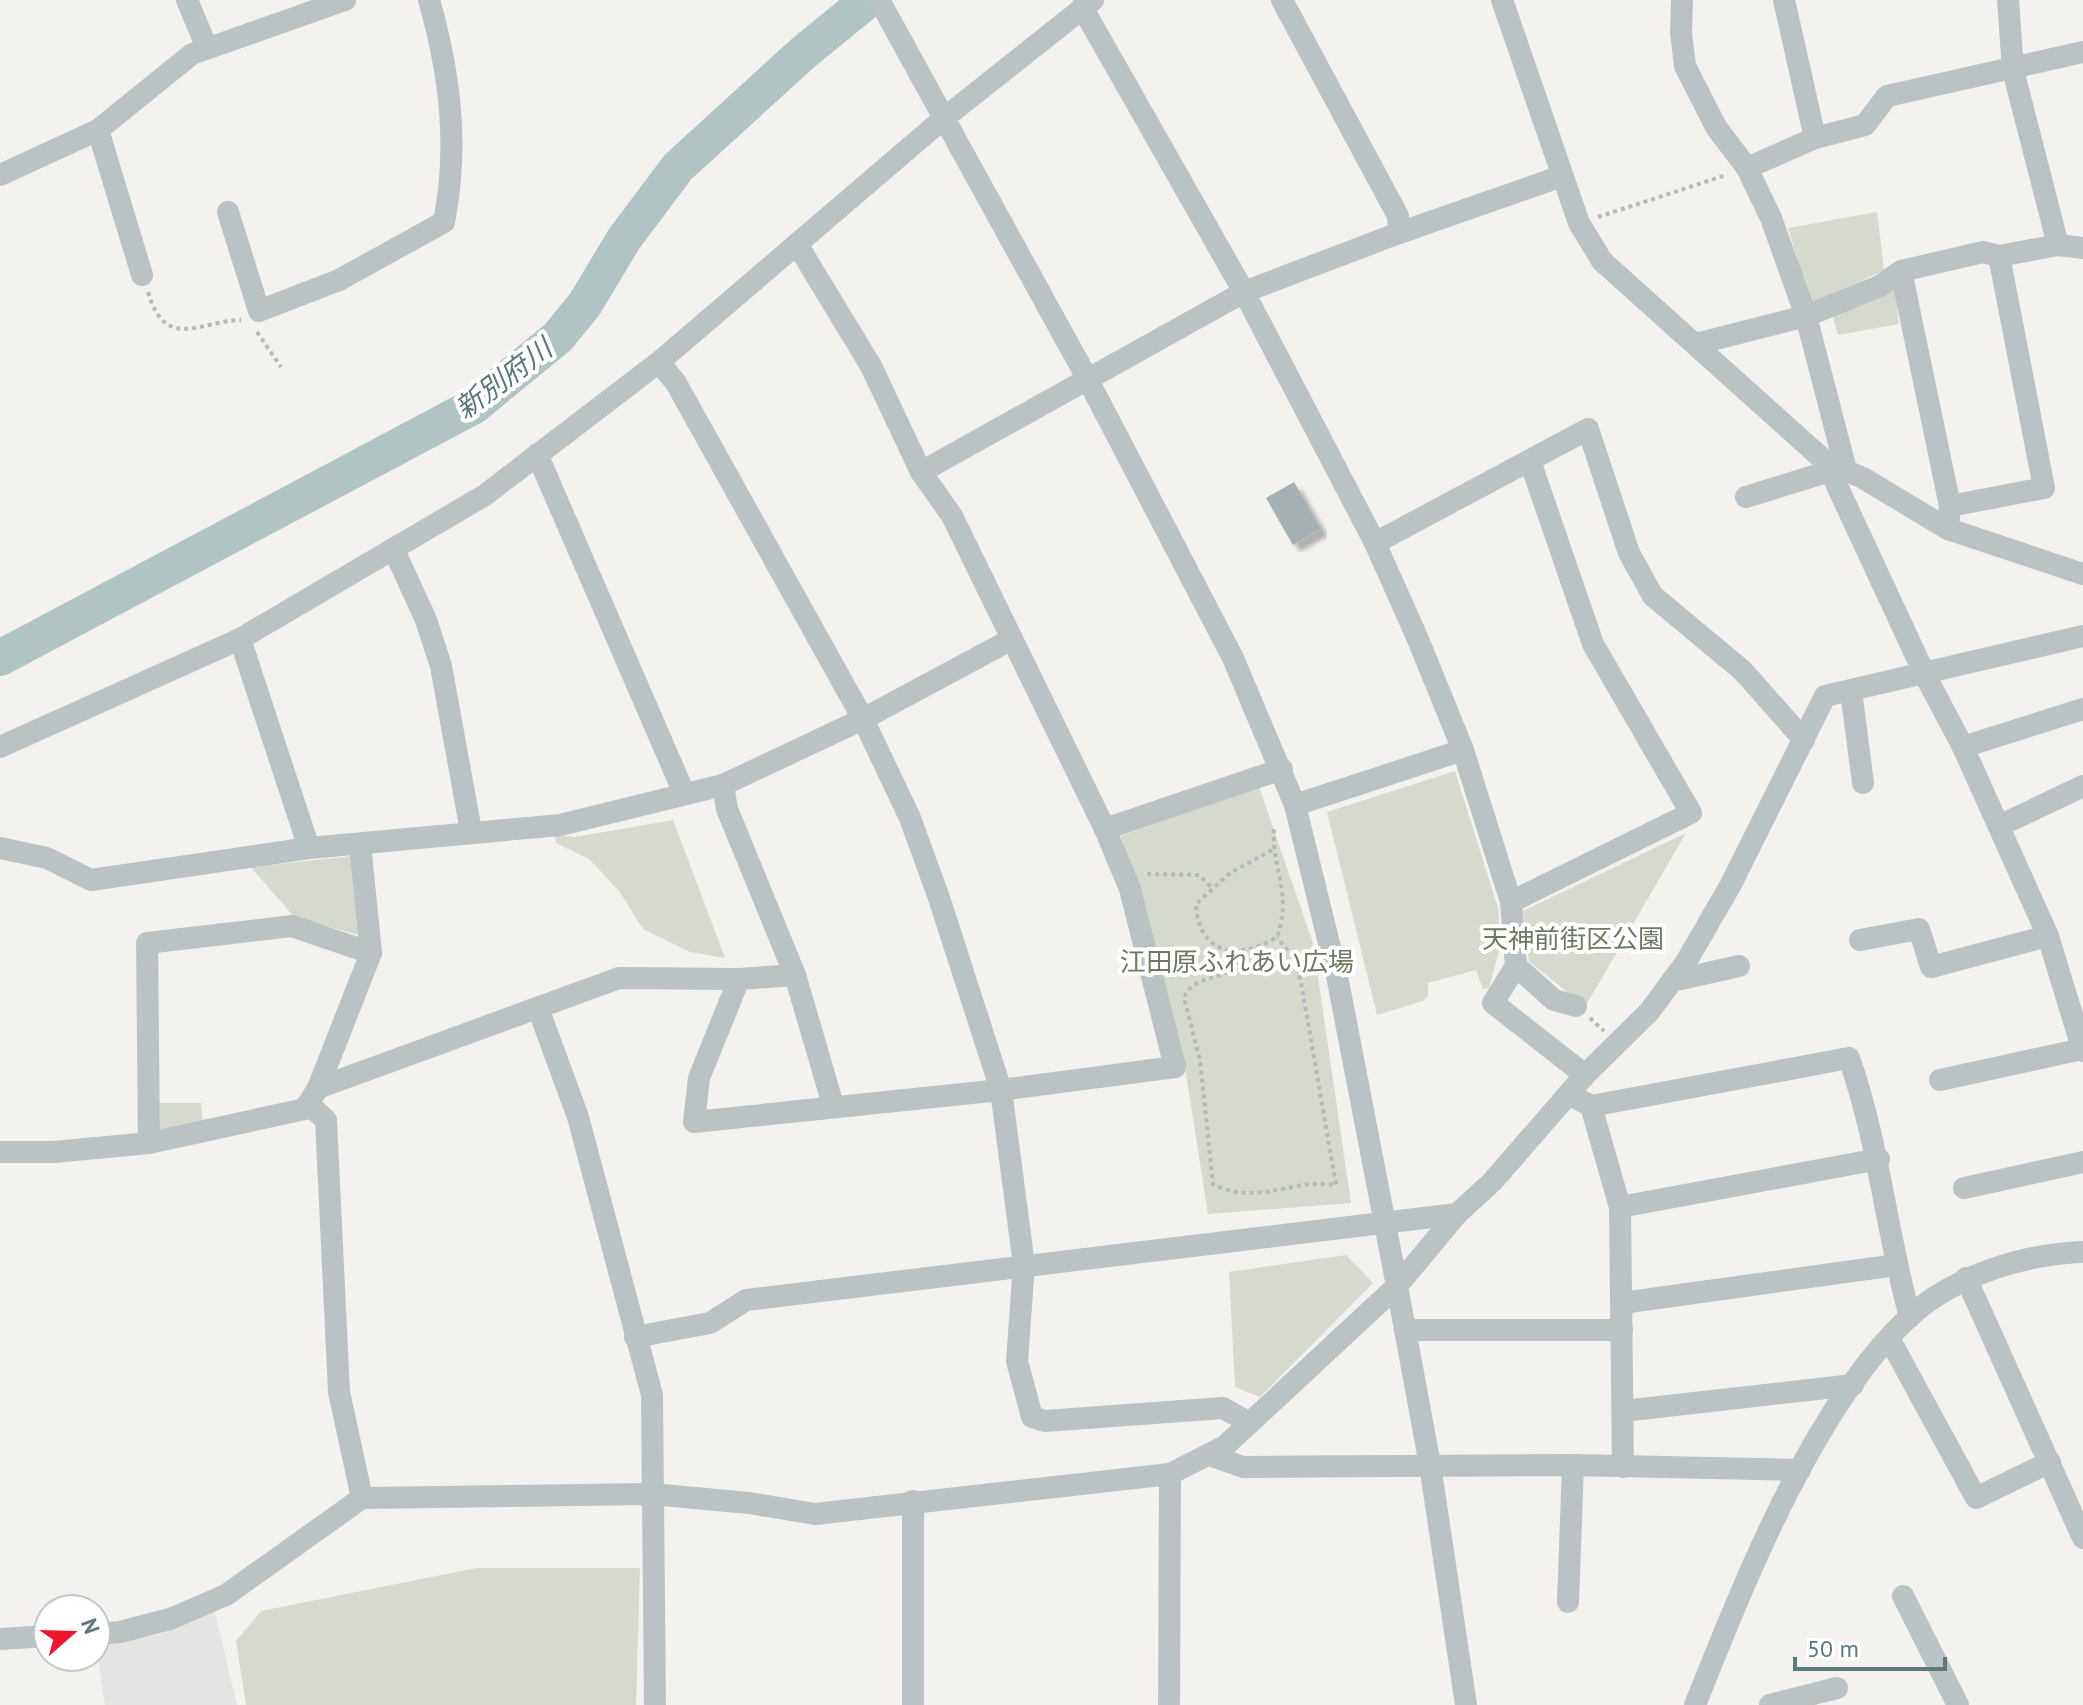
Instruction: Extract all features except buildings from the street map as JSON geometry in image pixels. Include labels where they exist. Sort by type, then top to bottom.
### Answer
[{"type":"street","points":[[187,0],[207,48]]},
{"type":"street","points":[[0,175],[98,130],[192,54],[345,0]]},
{"type":"street","points":[[228,212],[259,311],[339,280],[444,222],[453,175],[446,61],[429,0]]},
{"type":"street","points":[[879,0],[1087,378],[1233,658],[1295,805],[1337,976],[1397,1286],[1430,1465],[1466,1705]]},
{"type":"street","points":[[1282,0],[1398,216],[1399,233]]},
{"type":"street","points":[[1502,0],[1579,223],[1602,261],[1834,468],[2083,574]]},
{"type":"street","points":[[1682,0],[1681,32],[1685,66],[1716,127],[1747,168],[1771,218],[1806,316],[1834,468],[1925,675],[1963,747],[2074,988],[2083,1050],[1940,1080]]},
{"type":"street","points":[[1784,0],[1815,138]]},
{"type":"street","points":[[2008,0],[2013,70],[2058,245]]},
{"type":"street","points":[[0,747],[240,639],[485,495],[659,362],[943,119],[1088,4],[1375,543],[1463,750],[1511,902],[1516,966],[1493,1003],[1585,1075]]},
{"type":"street","points":[[1747,168],[1815,138],[1865,125],[1887,96],[2083,52]]},
{"type":"street","points":[[98,130],[142,275]]},
{"type":"street","points":[[921,472],[1244,292],[1562,176]]},
{"type":"street","points":[[739,979],[699,1078],[694,1122],[833,1105],[1001,1090],[1175,1067],[1130,889],[1105,829],[952,516],[921,472],[871,366],[797,244]]},
{"type":"street","points":[[1696,344],[1806,316],[1880,286],[1901,271],[1983,252],[1999,256],[2058,245],[2083,248]]},
{"type":"street","points":[[1949,518],[2044,488],[1999,256]]},
{"type":"street","points":[[1901,271],[1949,518]]},
{"type":"street","points":[[659,362],[676,383],[863,719],[910,818],[1001,1090],[1024,1265],[1017,1361],[1032,1417],[1045,1421],[1223,1408],[1248,1422]]},
{"type":"street","points":[[1375,543],[1588,429],[1629,553],[1653,596],[1743,671],[1804,740]]},
{"type":"street","points":[[537,454],[684,793]]},
{"type":"street","points":[[1511,902],[1691,813],[1593,644],[1530,461]]},
{"type":"street","points":[[1746,497],[1834,468]]},
{"type":"street","points":[[394,550],[426,620],[441,666],[471,831]]},
{"type":"street","points":[[112,1633],[170,1619],[226,1595],[362,1498],[652,1494],[749,1503],[815,1514],[1170,1474],[1209,1455],[1397,1286],[1457,1214],[1492,1182],[1616,1041],[1649,1012],[1672,981],[1730,886],[1825,696],[2083,636]]},
{"type":"street","points":[[240,639],[309,848]]},
{"type":"street","points":[[0,848],[47,858],[91,880],[309,848],[560,825],[723,785],[863,719],[1012,639]]},
{"type":"street","points":[[1851,691],[1863,783]]},
{"type":"street","points":[[1963,747],[2083,709]]},
{"type":"street","points":[[1295,805],[1463,750]]},
{"type":"street","points":[[1105,829],[1282,769]]},
{"type":"street","points":[[723,785],[727,809],[795,975],[833,1105]]},
{"type":"street","points":[[1999,826],[2083,786]]},
{"type":"street","points":[[0,1152],[54,1152],[149,1143],[305,1109],[371,953],[360,844]]},
{"type":"street","points":[[149,1143],[147,943],[292,926],[371,953]]},
{"type":"street","points":[[1860,940],[1919,929],[1931,967],[2048,936]]},
{"type":"street","points":[[1516,966],[1554,1000],[1576,1006]]},
{"type":"street","points":[[1672,981],[1739,966]]},
{"type":"street","points":[[313,1096],[619,978],[739,979],[795,975]]},
{"type":"street","points":[[538,1008],[578,1117],[652,1395],[655,1705]]},
{"type":"street","points":[[1570,1094],[1591,1106],[1849,1058],[1865,1102],[1879,1159],[1896,1265],[1910,1317]]},
{"type":"street","points":[[313,1096],[326,1120],[339,1392],[362,1498]]},
{"type":"street","points":[[1591,1106],[1620,1207],[1623,1467]]},
{"type":"street","points":[[1620,1207],[1879,1159]]},
{"type":"street","points":[[1964,1188],[2083,1162]]},
{"type":"street","points":[[635,1337],[710,1323],[746,1300],[1457,1214]]},
{"type":"street","points":[[1695,1705],[1753,1564],[1800,1470],[1853,1385],[1890,1340],[1910,1317],[1966,1278],[2057,1253],[2083,1252]]},
{"type":"street","points":[[1622,1303],[1896,1265]]},
{"type":"street","points":[[1966,1278],[2083,1538]]},
{"type":"street","points":[[1405,1330],[1622,1330]]},
{"type":"street","points":[[1890,1340],[1976,1498],[2050,1462]]},
{"type":"street","points":[[1623,1411],[1853,1385]]},
{"type":"street","points":[[1209,1455],[1243,1467],[1573,1465],[1800,1470]]},
{"type":"street","points":[[1568,1602],[1573,1465]]},
{"type":"street","points":[[1169,1705],[1170,1474]]},
{"type":"street","points":[[913,1501],[913,1705]]},
{"type":"street","points":[[1903,1596],[1958,1705]]},
{"type":"street","points":[[0,1639],[32,1637]]},
{"type":"street","points":[[1770,1705],[1837,1688]]},
{"type":"path","points":[[1579,223],[1747,168]]},
{"type":"path","points":[[142,275],[159,319],[187,330],[239,319],[263,338],[281,367]]},
{"type":"path","points":[[1274,827],[1272,850],[1282,875],[1285,900],[1277,937]]},
{"type":"path","points":[[1272,850],[1240,867],[1196,904],[1197,919],[1217,947],[1239,953],[1277,937]]},
{"type":"path","points":[[1143,875],[1199,875],[1213,888]]},
{"type":"path","points":[[1239,953],[1236,968],[1199,981],[1186,990],[1184,998],[1200,1060],[1213,1184],[1233,1194],[1320,1183],[1336,1185],[1301,982],[1295,960],[1277,937]]},
{"type":"path","points":[[1576,1006],[1616,1041]]},
{"type":"shaded area","points":[[215,1612],[237,1705],[105,1705],[100,1673],[112,1673],[112,1642],[158,1635]]},
{"type":"green space","points":[[1877,212],[1884,270],[1812,305],[1788,228]]},
{"type":"green space","points":[[1894,285],[1899,324],[1838,335],[1832,314]]},
{"type":"green space","name":"江田原ふれあい広場","points":[[1455,771],[1498,908],[1501,944],[1489,988],[1483,989],[1476,970],[1428,983],[1428,996],[1423,1001],[1377,1015],[1327,812]]},
{"type":"green space","name":"江田原ふれあい広場","points":[[1259,787],[1313,943],[1351,1203],[1208,1214],[1184,1061],[1121,836]]},
{"type":"green space","points":[[673,820],[725,958],[690,952],[643,929],[619,891],[589,859],[556,843],[555,835],[575,837]]},
{"type":"green space","name":"天神前街区公園","points":[[1686,833],[1585,1007],[1529,961],[1523,911]]},
{"type":"green space","points":[[352,856],[359,935],[294,917],[251,867]]},
{"type":"green space","points":[[158,1103],[201,1103],[203,1123],[158,1132]]},
{"type":"green space","points":[[1346,1255],[1373,1283],[1260,1397],[1235,1387],[1229,1272]]},
{"type":"green space","points":[[477,1568],[640,1568],[636,1705],[246,1705],[236,1641],[261,1611]]},
{"type":"waterway","name":"新別府川","points":[[0,658],[474,406],[558,337],[585,304],[624,239],[678,167],[803,53],[868,0]]}]
